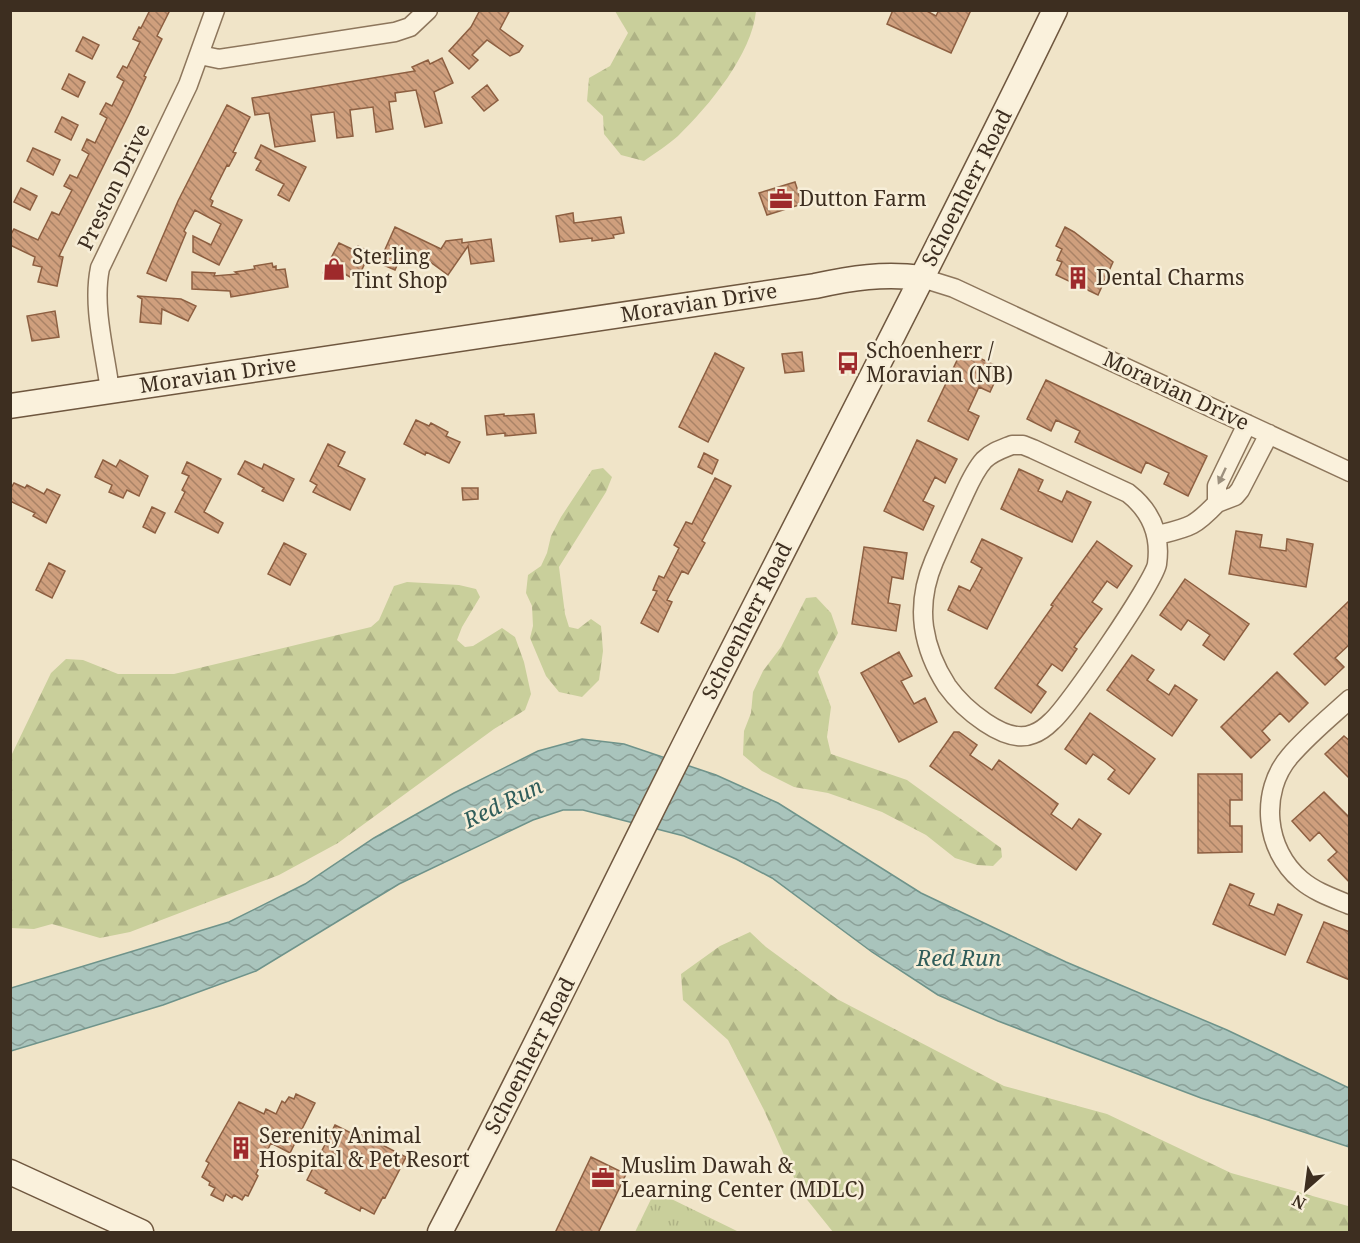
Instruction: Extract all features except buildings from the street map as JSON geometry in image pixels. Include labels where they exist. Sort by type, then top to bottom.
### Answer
[{"type":"main road","name":"Schoenherr Road","points":[[440,1233],[526,1066],[697,719],[922,278],[1055,10]]},
{"type":"main road","name":"Moravian Drive","points":[[10,406],[857,278],[894,275],[922,278]]},
{"type":"main road","points":[[10,1172],[141,1233]]},
{"type":"street","name":"Preston Drive","points":[[110,391],[98,297],[97,282],[100,267],[188,85],[215,10]]},
{"type":"street","points":[[200,55],[219,59],[395,32],[410,27],[428,10]]},
{"type":"street","name":"Moravian Drive","points":[[922,278],[954,288],[1350,472]]},
{"type":"street","points":[[1217,503],[1217,486],[1247,424]]},
{"type":"street","points":[[1158,535],[1199,522],[1217,503],[1235,495],[1240,490],[1269,434]]},
{"type":"street","points":[[1012,445],[1023,445],[1128,493],[1146,511],[1158,535],[1157,566],[1153,575],[1075,693],[1052,722],[1033,735],[1014,735],[1002,732],[961,703],[948,687],[934,664],[924,629],[925,587],[942,541],[977,468],[994,452],[1012,445]]},
{"type":"street","points":[[1350,699],[1286,762],[1276,779],[1269,818],[1275,841],[1288,867],[1316,891],[1350,905]]},
{"type":"green space","points":[[615,11],[756,11],[753,27],[738,62],[715,95],[678,136],[644,161],[621,155],[604,134],[603,116],[587,101],[589,78],[610,66],[628,33]]},
{"type":"green space","points":[[603,468],[612,477],[606,492],[559,567],[565,614],[569,627],[578,629],[591,619],[601,626],[603,651],[599,680],[582,697],[559,692],[546,676],[530,638],[533,626],[532,606],[526,593],[528,575],[541,566],[551,536],[561,517],[592,470]]},
{"type":"green space","points":[[407,582],[459,585],[476,589],[480,597],[457,640],[465,647],[473,646],[502,628],[515,637],[524,662],[531,694],[525,710],[494,729],[338,843],[279,875],[130,932],[100,938],[52,924],[34,929],[11,928],[11,756],[51,673],[66,659],[83,660],[118,674],[174,674],[371,627],[379,620],[394,586]]},
{"type":"green space","points":[[816,597],[831,613],[838,633],[818,672],[831,707],[827,737],[831,754],[907,780],[1001,848],[1002,857],[993,866],[977,865],[955,858],[926,835],[882,812],[828,793],[794,787],[762,771],[743,755],[744,731],[751,713],[753,692],[763,671],[781,647],[806,598]]},
{"type":"green space","points":[[750,932],[766,947],[837,999],[1004,1086],[1107,1114],[1231,1173],[1348,1206],[1349,1232],[833,1232],[800,1191],[764,1110],[728,1040],[683,1000],[681,974],[720,946]]},
{"type":"green space","points":[[655,1191],[737,1231],[739,1232],[635,1232]]},
{"type":"water","name":"Red Run","points":[[582,739],[624,744],[716,775],[778,803],[921,893],[1066,962],[1227,1030],[1349,1088],[1349,1147],[1201,1098],[998,1021],[938,995],[872,952],[772,878],[736,859],[684,836],[583,810],[563,810],[533,820],[399,884],[256,971],[163,1005],[11,1051],[11,988],[229,922],[305,884],[374,838],[454,793],[538,751]]},
{"type":"place","name":"Dutton Farm","points":[[781,199]]},
{"type":"place","name":"Sterling Tint Shop","points":[[334,269]]},
{"type":"place","name":"Dental Charms","points":[[1078,278]]},
{"type":"place","name":"Schoenherr / Moravian (NB)","points":[[848,363]]},
{"type":"place","name":"Serenity Animal Hospital & Pet Resort","points":[[241,1148]]},
{"type":"place","name":"Muslim Dawah & Learning Center (MDLC)","points":[[603,1178]]}]
